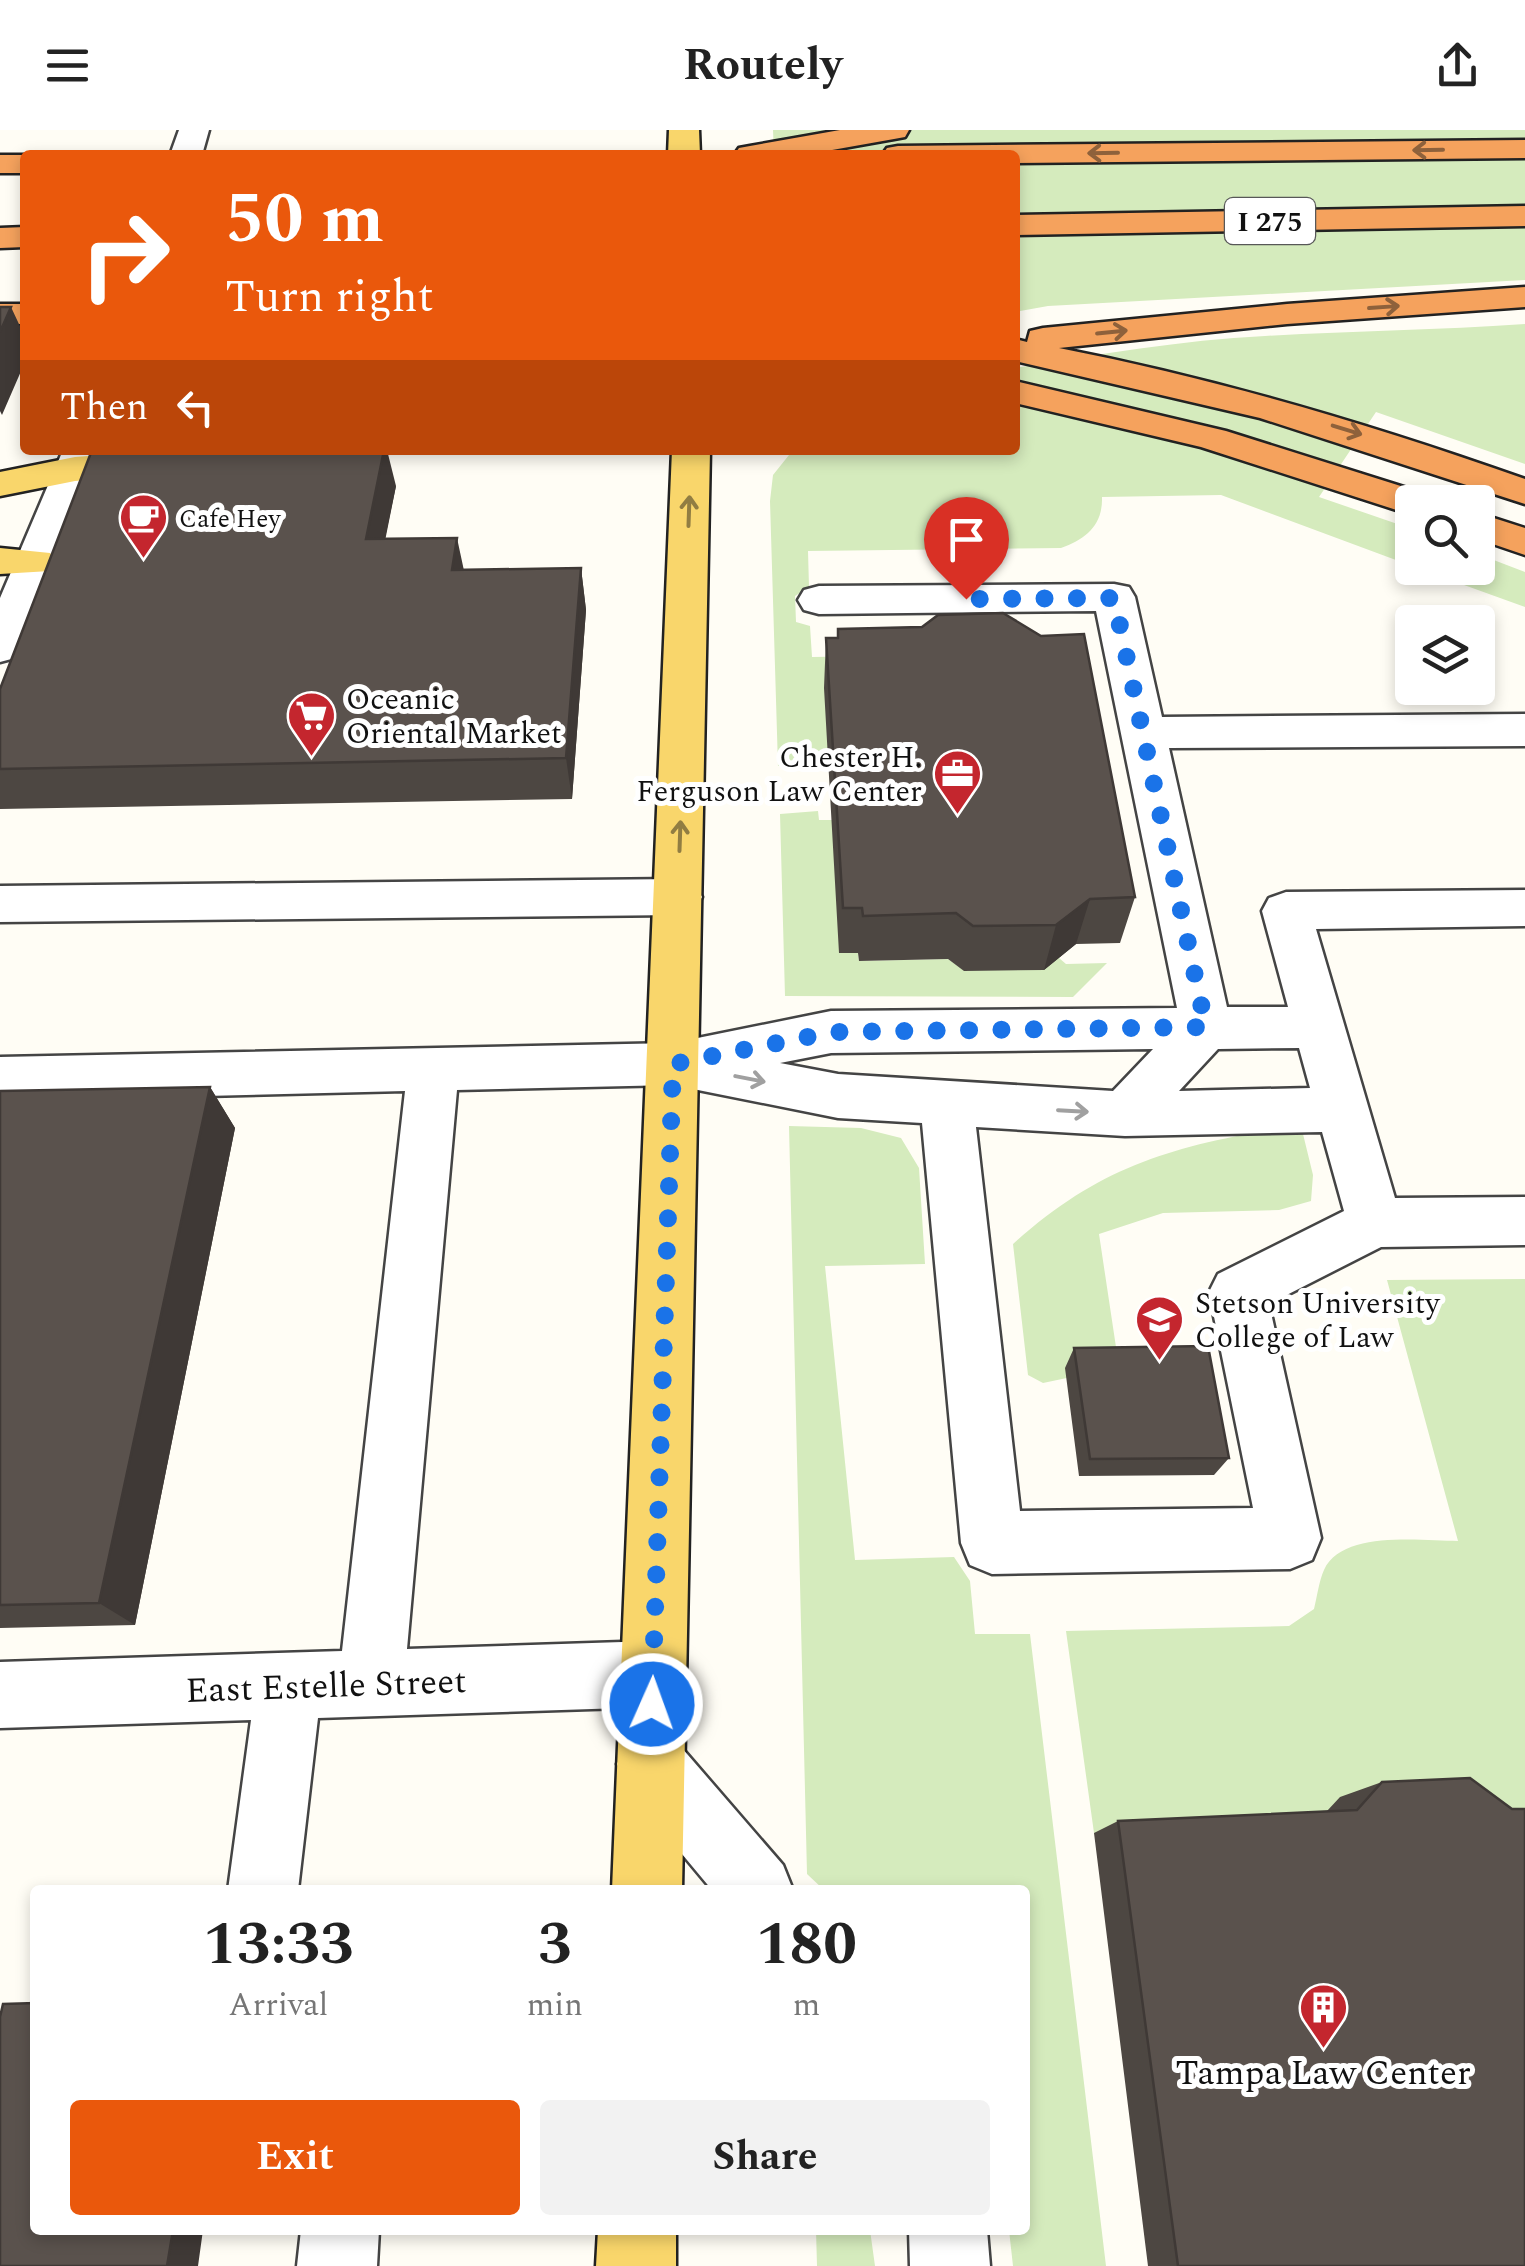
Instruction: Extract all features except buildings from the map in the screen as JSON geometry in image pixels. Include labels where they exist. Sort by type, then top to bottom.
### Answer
[{"type":"highway","points":[[779,150],[894,130]]},
{"type":"highway","points":[[1020,154],[1525,149]]},
{"type":"highway","name":"I 275","points":[[1020,224],[1525,216]]},
{"type":"highway","points":[[1020,341],[1287,314],[1525,297]]},
{"type":"highway","points":[[1020,351],[1253,403],[1418,453],[1525,492]]},
{"type":"highway","points":[[1020,393],[1213,440],[1395,498]]},
{"type":"highway","points":[[1495,531],[1525,542]]},
{"type":"main road","points":[[0,484],[79,460],[196,455]]},
{"type":"main road","points":[[647,1885],[691,455]]},
{"type":"main road","points":[[636,2266],[637,2235]]},
{"type":"street","points":[[0,648],[18,561],[79,460]]},
{"type":"street","points":[[819,600],[1114,598],[1206,1027]]},
{"type":"street","points":[[1144,733],[1525,730]]},
{"type":"street","points":[[0,904],[678,898]]},
{"type":"street","points":[[1375,1224],[1286,912],[1525,908]]},
{"type":"street","points":[[1125,1114],[1206,1027]]},
{"type":"street","points":[[0,1079],[673,1064],[832,1032],[1318,1027]]},
{"type":"street","points":[[673,1064],[838,1096],[947,1104],[1125,1114],[1342,1110]]},
{"type":"street","points":[[371,1684],[433,1070]]},
{"type":"street","points":[[947,1104],[992,1543],[1290,1538],[1238,1292],[1375,1224],[1525,1221]]},
{"type":"street","name":"East Estelle Street","points":[[0,1695],[653,1674]]},
{"type":"street","points":[[264,1885],[289,1686]]},
{"type":"street","points":[[651,1764],[754,1885]]},
{"type":"street","points":[[337,2266],[340,2235]]},
{"type":"street","points":[[948,2235],[950,2266]]},
{"type":"green space","points":[[773,130],[1525,130],[1525,280],[1048,306],[1020,311],[1020,150],[774,150]]},
{"type":"green space","points":[[1525,324],[1525,464],[1376,412],[1319,497],[1395,523],[1395,560],[1221,495],[1102,497],[1100,516],[1091,530],[1061,548],[808,551],[809,587],[795,596],[796,622],[810,626],[812,657],[1004,654],[828,760],[816,760],[815,765],[778,766],[770,501],[773,475],[789,455],[1020,455],[1020,367],[1234,338]]},
{"type":"green space","points":[[1495,561],[1525,572],[1525,607],[1464,585],[1495,585]]},
{"type":"green space","points":[[818,811],[819,820],[832,820],[840,953],[858,953],[859,961],[948,959],[965,971],[1059,958],[1066,964],[1107,963],[1073,997],[785,996],[780,814]]},
{"type":"green space","points":[[789,1126],[861,1128],[901,1138],[919,1168],[925,1264],[825,1266],[855,1560],[954,1557],[970,1581],[975,1634],[1030,1634],[1106,2266],[1013,2266],[1010,2235],[1030,2235],[1030,1885],[819,1885],[807,1874]]},
{"type":"green space","points":[[1282,1128],[1303,1134],[1313,1175],[1311,1201],[1279,1210],[1163,1213],[1099,1234],[1119,1367],[1043,1383],[1028,1375],[1013,1244],[1075,1196],[1138,1164],[1205,1143]]},
{"type":"green space","points":[[1525,1279],[1525,1821],[1317,1823],[1094,1833],[1066,1631],[1289,1626],[1314,1609],[1324,1570],[1333,1557],[1347,1549],[1384,1540],[1458,1541],[1387,1280]]},
{"type":"green space","points":[[816,2235],[871,2235],[875,2266],[817,2266]]},
{"type":"place","name":"Cafe Hey","points":[[144,560]]},
{"type":"place","name":"Oceanic Oriental Market","points":[[311,758]]},
{"type":"place","name":"Chester H. Ferguson Law Center","points":[[957,816]]},
{"type":"place","name":"Stetson University College of Law","points":[[1160,1362]]},
{"type":"place","name":"Tampa Law Center","points":[[1323,2050]]},
{"type":"route","points":[[652,1704],[673,1064],[832,1032],[1206,1027],[1114,598],[966,599]]}]
